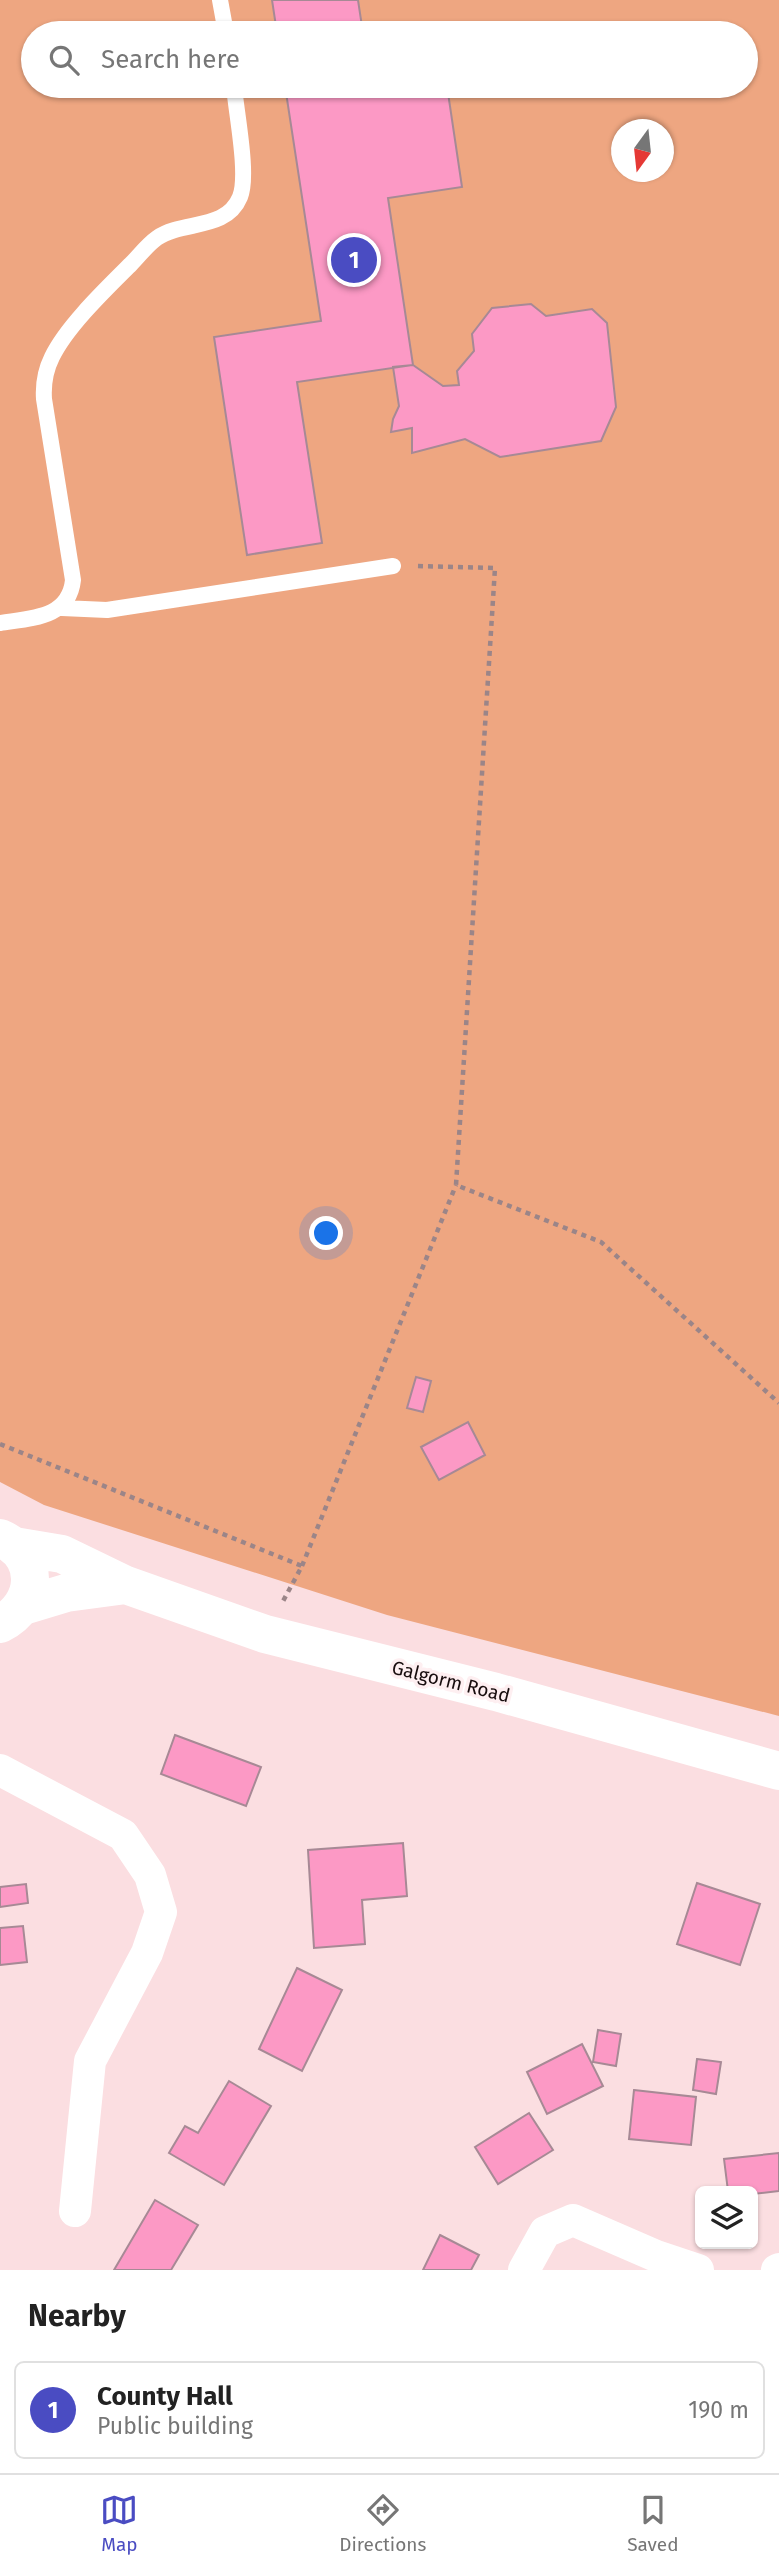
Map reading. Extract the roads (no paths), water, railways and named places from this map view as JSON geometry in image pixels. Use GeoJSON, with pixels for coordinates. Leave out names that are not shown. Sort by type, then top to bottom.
{"type":"FeatureCollection","features":[{"type":"Feature","properties":{"kind":"main road","name":"Galgorm Road"},"geometry":{"type":"LineString","coordinates":[[7,1542],[62,1554],[126,1585],[265,1634],[496,1692],[779,1771]]}},
{"type":"Feature","properties":{"kind":"main road"},"geometry":{"type":"LineString","coordinates":[[7,1542],[23,1556],[28,1568],[29,1594],[12,1615]]}},
{"type":"Feature","properties":{"kind":"main road","name":"Galgorm Road"},"geometry":{"type":"LineString","coordinates":[[12,1615],[66,1593],[126,1585]]}},
{"type":"Feature","properties":{"kind":"street"},"geometry":{"type":"LineString","coordinates":[[0,1770],[123,1835],[150,1875],[161,1912],[147,1953],[90,2061],[75,2211]]}},
{"type":"Feature","properties":{"kind":"street"},"geometry":{"type":"LineString","coordinates":[[524,2270],[545,2232],[573,2220],[656,2256],[698,2270]]}},
{"type":"Feature","properties":{"kind":"lane"},"geometry":{"type":"LineString","coordinates":[[220,0],[224,21]]}},
{"type":"Feature","properties":{"kind":"lane"},"geometry":{"type":"LineString","coordinates":[[62,608],[72,591],[73,580],[44,399],[46,370],[58,345],[101,294],[156,238],[225,216],[239,199],[243,188],[235,98]]}},
{"type":"Feature","properties":{"kind":"lane"},"geometry":{"type":"LineString","coordinates":[[0,623],[62,608],[107,610],[393,566]]}},
{"type":"Feature","properties":{"kind":"place","name":"County Hall"},"geometry":{"type":"Point","coordinates":[354,260]}}]}
